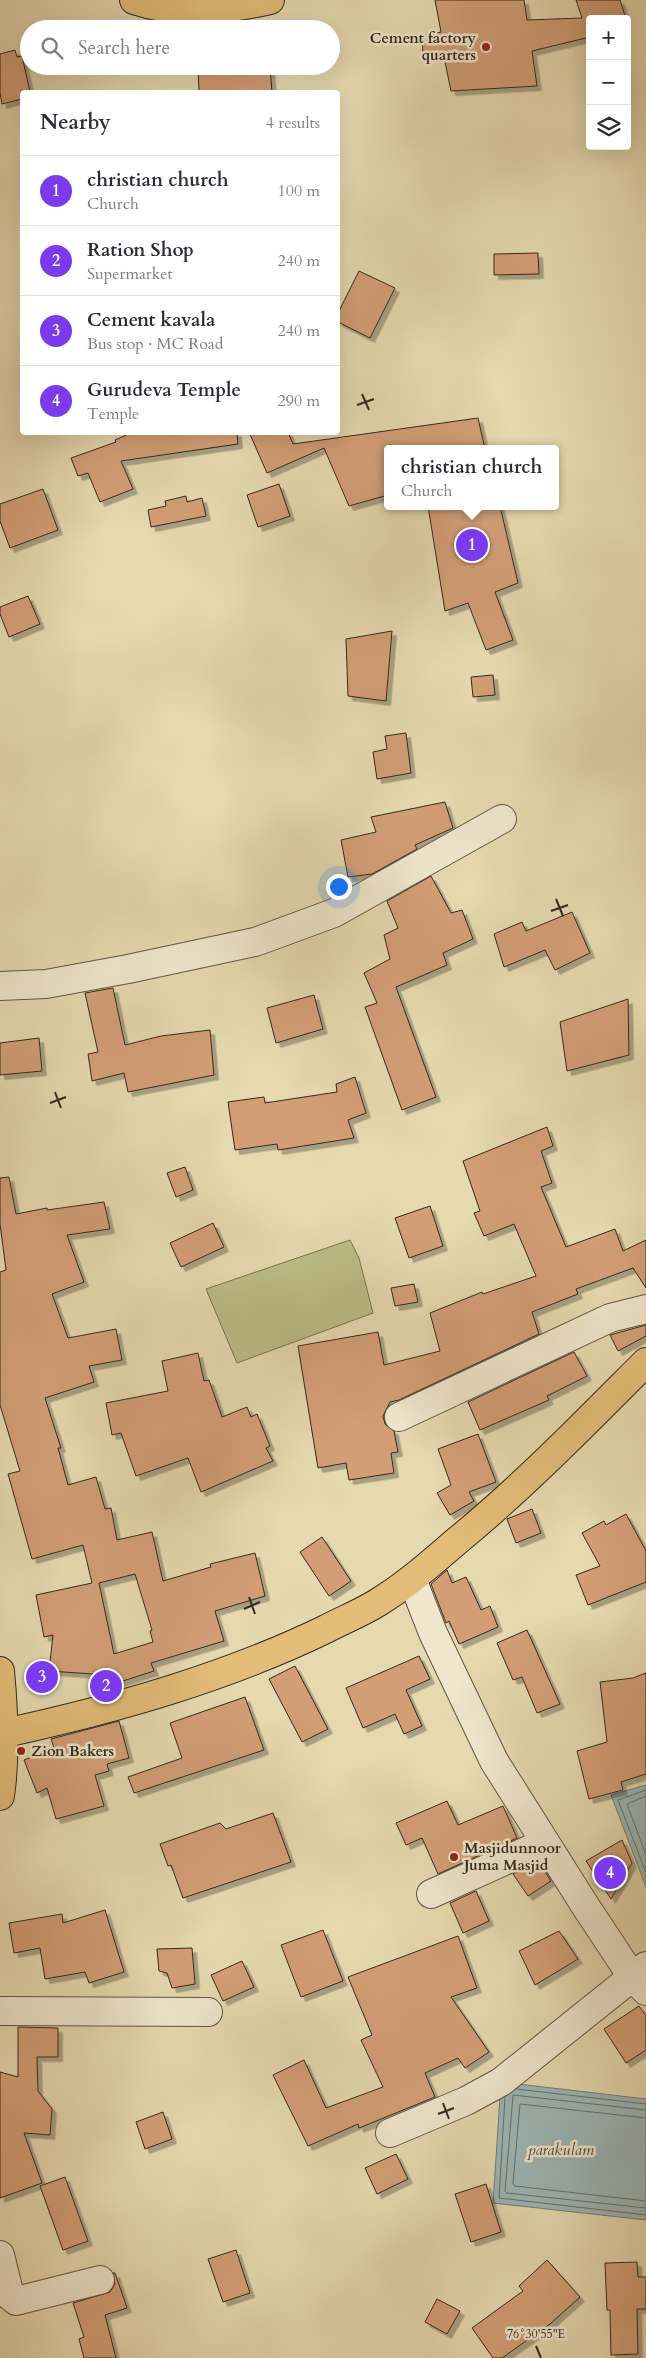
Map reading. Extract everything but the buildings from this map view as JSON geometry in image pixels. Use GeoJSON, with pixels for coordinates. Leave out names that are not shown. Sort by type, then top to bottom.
{"type":"FeatureCollection","features":[{"type":"Feature","properties":{"kind":"main road"},"geometry":{"type":"LineString","coordinates":[[134,0],[156,8],[196,9],[242,7],[270,0]]}},
{"type":"Feature","properties":{"kind":"main road"},"geometry":{"type":"LineString","coordinates":[[5,1733],[78,1717],[219,1674],[294,1644],[376,1604],[412,1579],[508,1497],[568,1441],[646,1362]]}},
{"type":"Feature","properties":{"kind":"main road"},"geometry":{"type":"LineString","coordinates":[[0,1671],[5,1733],[4,1770],[0,1796]]}},
{"type":"Feature","properties":{"kind":"street"},"geometry":{"type":"LineString","coordinates":[[0,986],[46,984],[128,970],[255,942],[334,913],[502,819]]}},
{"type":"Feature","properties":{"kind":"street"},"geometry":{"type":"LineString","coordinates":[[399,1417],[610,1318],[646,1309]]}},
{"type":"Feature","properties":{"kind":"street"},"geometry":{"type":"LineString","coordinates":[[390,2133],[466,2101],[501,2082],[642,1978],[544,1843],[494,1761],[432,1633],[412,1579]]}},
{"type":"Feature","properties":{"kind":"street"},"geometry":{"type":"LineString","coordinates":[[431,1894],[544,1843]]}},
{"type":"Feature","properties":{"kind":"street"},"geometry":{"type":"LineString","coordinates":[[0,2011],[208,2012]]}},
{"type":"Feature","properties":{"kind":"street"},"geometry":{"type":"LineString","coordinates":[[0,2255],[10,2296],[16,2302],[100,2280]]}},
{"type":"Feature","properties":{"kind":"green space"},"geometry":{"type":"Polygon","coordinates":[[[350,1240],[359,1258],[373,1313],[237,1363],[206,1289],[350,1240]]]}},
{"type":"Feature","properties":{"kind":"water"},"geometry":{"type":"Polygon","coordinates":[[[646,1785],[646,1887],[611,1795],[646,1785]]]}},
{"type":"Feature","properties":{"kind":"water","name":"parakulam"},"geometry":{"type":"Polygon","coordinates":[[[501,2082],[646,2099],[646,2220],[493,2203],[501,2082]]]}},
{"type":"Feature","properties":{"kind":"place","name":"Cement factory quarters"},"geometry":{"type":"Point","coordinates":[486,47]}},
{"type":"Feature","properties":{"kind":"place","name":"christian church"},"geometry":{"type":"Point","coordinates":[472,545]}},
{"type":"Feature","properties":{"kind":"place","name":"Cement kavala"},"geometry":{"type":"Point","coordinates":[42,1677]}},
{"type":"Feature","properties":{"kind":"place","name":"Ration Shop"},"geometry":{"type":"Point","coordinates":[106,1686]}},
{"type":"Feature","properties":{"kind":"place","name":"Zion Bakers"},"geometry":{"type":"Point","coordinates":[21,1751]}},
{"type":"Feature","properties":{"kind":"place","name":"Masjidunnoor Juma Masjid"},"geometry":{"type":"Point","coordinates":[454,1857]}},
{"type":"Feature","properties":{"kind":"place","name":"Gurudeva Temple"},"geometry":{"type":"Point","coordinates":[610,1873]}}]}
